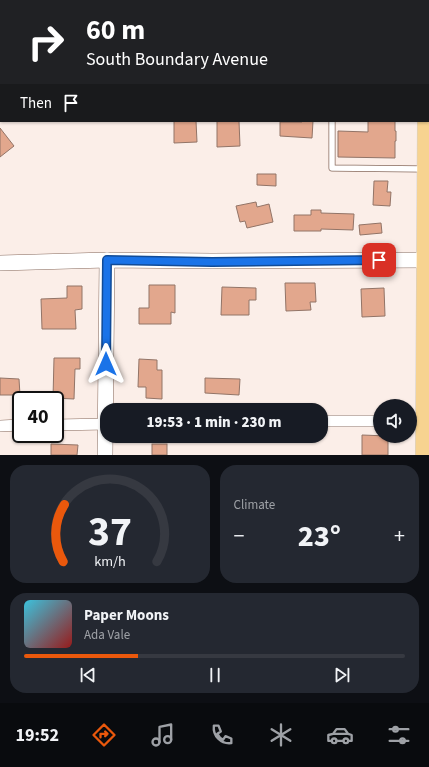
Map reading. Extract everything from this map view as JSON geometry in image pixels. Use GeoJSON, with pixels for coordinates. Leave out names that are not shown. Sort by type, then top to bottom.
{"type":"FeatureCollection","features":[{"type":"Feature","properties":{"kind":"main road"},"geometry":{"type":"LineString","coordinates":[[424,455],[422,421],[427,312],[426,122]]}},
{"type":"Feature","properties":{"kind":"street"},"geometry":{"type":"LineString","coordinates":[[106,403],[107,260]]}},
{"type":"Feature","properties":{"kind":"street"},"geometry":{"type":"LineString","coordinates":[[0,263],[107,260],[212,262],[427,260]]}},
{"type":"Feature","properties":{"kind":"street"},"geometry":{"type":"LineString","coordinates":[[328,421],[373,421]]}},
{"type":"Feature","properties":{"kind":"street"},"geometry":{"type":"LineString","coordinates":[[64,425],[100,424]]}},
{"type":"Feature","properties":{"kind":"street"},"geometry":{"type":"LineString","coordinates":[[0,426],[12,425]]}},
{"type":"Feature","properties":{"kind":"street"},"geometry":{"type":"LineString","coordinates":[[105,443],[105,455]]}},
{"type":"Feature","properties":{"kind":"lane"},"geometry":{"type":"LineString","coordinates":[[332,122],[332,168],[426,169]]}},
{"type":"Feature","properties":{"kind":"building"},"geometry":{"type":"Polygon","coordinates":[[[174,122],[196,122],[197,142],[174,143],[174,122]]]}},
{"type":"Feature","properties":{"kind":"building"},"geometry":{"type":"Polygon","coordinates":[[[217,122],[239,122],[240,146],[217,147],[217,122]]]}},
{"type":"Feature","properties":{"kind":"building"},"geometry":{"type":"Polygon","coordinates":[[[280,122],[313,122],[312,138],[280,136],[280,122]]]}},
{"type":"Feature","properties":{"kind":"building"},"geometry":{"type":"Polygon","coordinates":[[[368,122],[395,122],[395,158],[338,157],[338,131],[368,132],[368,122]]]}},
{"type":"Feature","properties":{"kind":"building"},"geometry":{"type":"Polygon","coordinates":[[[0,128],[14,146],[0,157],[0,128]]]}},
{"type":"Feature","properties":{"kind":"building"},"geometry":{"type":"Polygon","coordinates":[[[257,174],[276,174],[276,186],[257,185],[257,174]]]}},
{"type":"Feature","properties":{"kind":"building"},"geometry":{"type":"Polygon","coordinates":[[[374,181],[388,181],[387,192],[391,192],[390,206],[373,205],[374,181]]]}},
{"type":"Feature","properties":{"kind":"building"},"geometry":{"type":"Polygon","coordinates":[[[256,202],[257,207],[269,204],[273,222],[247,228],[245,221],[240,222],[236,206],[256,202]]]}},
{"type":"Feature","properties":{"kind":"building"},"geometry":{"type":"Polygon","coordinates":[[[311,210],[321,210],[321,213],[354,214],[353,230],[321,229],[321,231],[294,231],[294,215],[311,215],[311,210]]]}},
{"type":"Feature","properties":{"kind":"building"},"geometry":{"type":"Polygon","coordinates":[[[381,223],[382,233],[360,235],[359,225],[381,223]]]}},
{"type":"Feature","properties":{"kind":"building"},"geometry":{"type":"Polygon","coordinates":[[[285,283],[315,283],[316,302],[310,302],[311,310],[286,311],[285,283]]]}},
{"type":"Feature","properties":{"kind":"building"},"geometry":{"type":"Polygon","coordinates":[[[149,285],[175,285],[175,313],[171,312],[171,324],[139,324],[139,308],[149,308],[149,285]]]}},
{"type":"Feature","properties":{"kind":"building"},"geometry":{"type":"Polygon","coordinates":[[[67,286],[82,286],[82,309],[75,310],[76,329],[42,329],[41,299],[67,298],[67,286]]]}},
{"type":"Feature","properties":{"kind":"building"},"geometry":{"type":"Polygon","coordinates":[[[222,287],[256,288],[256,300],[249,300],[249,315],[221,315],[222,287]]]}},
{"type":"Feature","properties":{"kind":"building"},"geometry":{"type":"Polygon","coordinates":[[[384,288],[385,316],[362,317],[361,289],[384,288]]]}},
{"type":"Feature","properties":{"kind":"building"},"geometry":{"type":"Polygon","coordinates":[[[54,358],[80,358],[80,369],[75,369],[74,399],[64,399],[64,391],[53,391],[54,358]]]}},
{"type":"Feature","properties":{"kind":"building"},"geometry":{"type":"Polygon","coordinates":[[[139,359],[157,360],[157,370],[162,370],[162,399],[146,398],[146,387],[138,387],[139,359]]]}},
{"type":"Feature","properties":{"kind":"building"},"geometry":{"type":"Polygon","coordinates":[[[0,378],[19,379],[20,391],[12,391],[12,395],[0,395],[0,378]]]}},
{"type":"Feature","properties":{"kind":"building"},"geometry":{"type":"Polygon","coordinates":[[[205,378],[240,379],[239,395],[205,393],[205,378]]]}},
{"type":"Feature","properties":{"kind":"building"},"geometry":{"type":"Polygon","coordinates":[[[362,435],[373,435],[373,443],[388,443],[388,455],[362,455],[362,435]]]}},
{"type":"Feature","properties":{"kind":"building"},"geometry":{"type":"Polygon","coordinates":[[[51,444],[78,445],[77,455],[51,455],[51,444]]]}},
{"type":"Feature","properties":{"kind":"building"},"geometry":{"type":"Polygon","coordinates":[[[152,444],[167,444],[167,455],[152,455],[152,444]]]}},
{"type":"Feature","properties":{"kind":"route"},"geometry":{"type":"LineString","coordinates":[[106,364],[107,260],[212,262],[379,260]]}}]}
